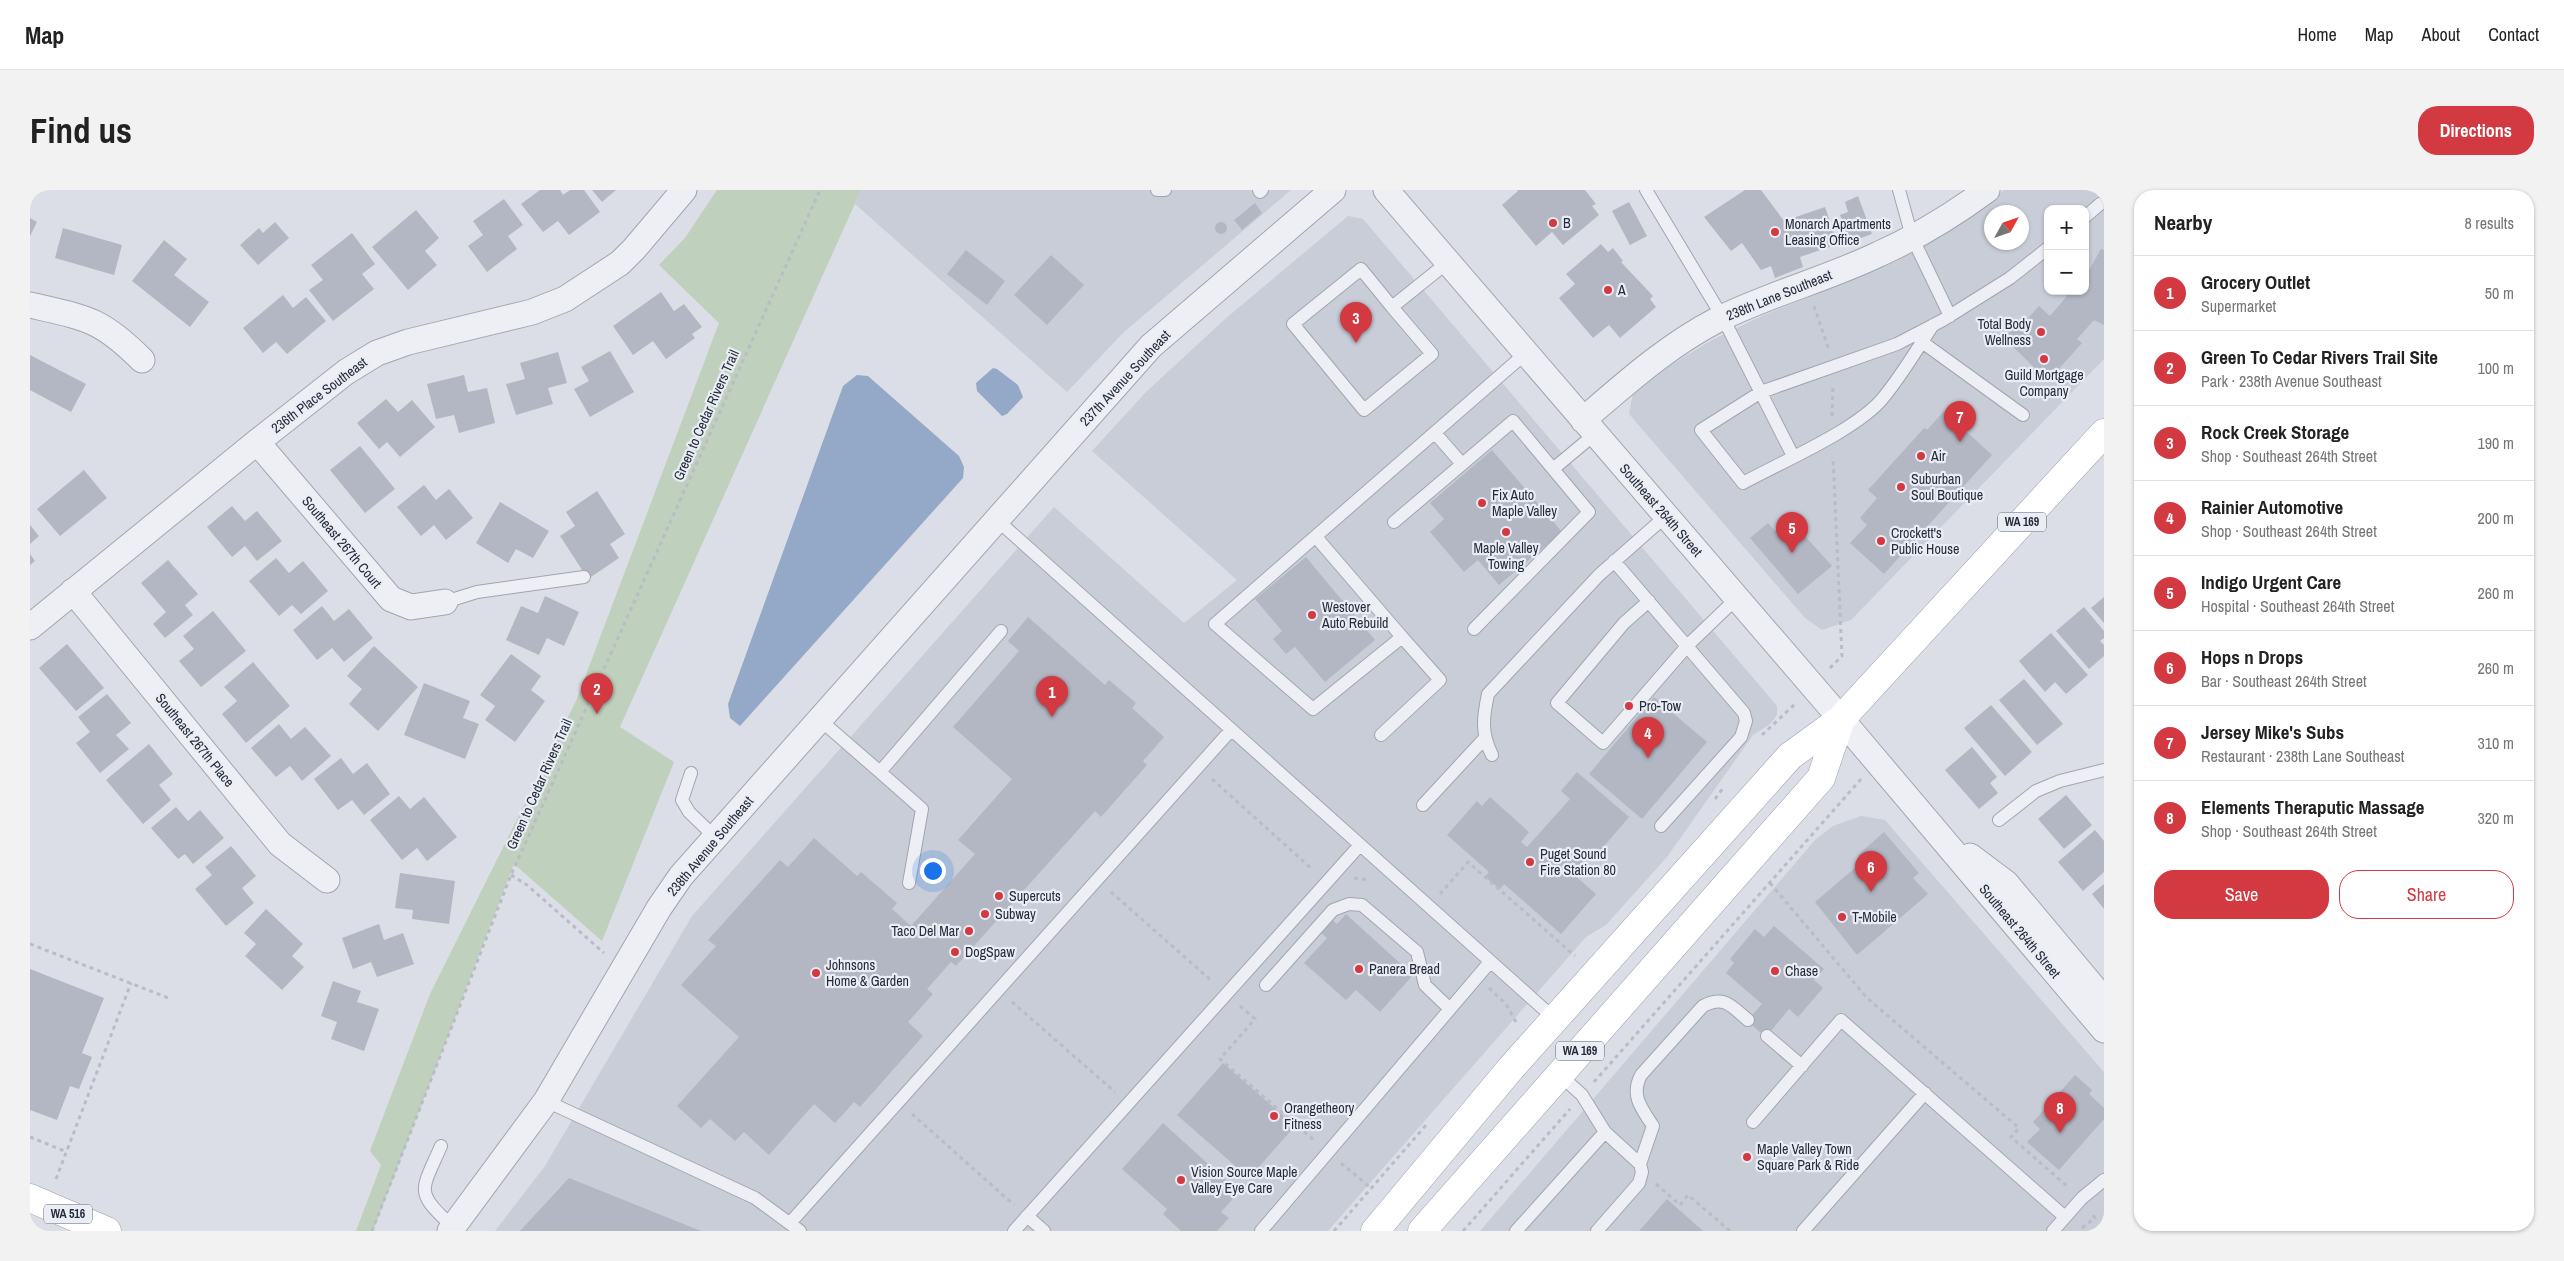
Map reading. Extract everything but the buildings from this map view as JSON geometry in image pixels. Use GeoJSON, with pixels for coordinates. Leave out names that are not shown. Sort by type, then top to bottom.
{"type":"FeatureCollection","features":[{"type":"Feature","properties":{"kind":"main road","name":"WA 169"},"geometry":{"type":"LineString","coordinates":[[1375,1231],[1511,1068],[1556,1020],[1790,756],[1841,719],[2104,433]]}},
{"type":"Feature","properties":{"kind":"main road","name":"WA 169"},"geometry":{"type":"LineString","coordinates":[[1422,1231],[1821,778],[1841,719]]}},
{"type":"Feature","properties":{"kind":"main road"},"geometry":{"type":"LineString","coordinates":[[1399,1231],[1463,1155],[1461,1130]]}},
{"type":"Feature","properties":{"kind":"main road","name":"WA 516"},"geometry":{"type":"LineString","coordinates":[[30,1198],[107,1231]]}},
{"type":"Feature","properties":{"kind":"street","name":"236th Place Southeast"},"geometry":{"type":"LineString","coordinates":[[30,627],[346,372],[378,353],[408,342],[532,312],[565,299],[620,263],[684,190]]}},
{"type":"Feature","properties":{"kind":"street","name":"237th Avenue Southeast"},"geometry":{"type":"LineString","coordinates":[[996,519],[1151,346],[1333,190]]}},
{"type":"Feature","properties":{"kind":"street","name":"Southeast 264th Street"},"geometry":{"type":"LineString","coordinates":[[1386,190],[1813,686],[2104,1030]]}},
{"type":"Feature","properties":{"kind":"street","name":"238th Lane Southeast"},"geometry":{"type":"LineString","coordinates":[[1589,427],[1647,365],[1677,344],[1723,318],[1878,255],[1964,207],[1987,190]]}},
{"type":"Feature","properties":{"kind":"street"},"geometry":{"type":"LineString","coordinates":[[30,305],[87,318],[119,337],[142,360]]}},
{"type":"Feature","properties":{"kind":"street","name":"Southeast 267th Court"},"geometry":{"type":"LineString","coordinates":[[257,442],[391,599],[411,607],[445,602]]}},
{"type":"Feature","properties":{"kind":"street","name":"238th Avenue Southeast"},"geometry":{"type":"LineString","coordinates":[[451,1229],[546,1101],[681,876],[996,519]]}},
{"type":"Feature","properties":{"kind":"street","name":"Southeast 267th Place"},"geometry":{"type":"LineString","coordinates":[[73,591],[280,844],[327,880]]}},
{"type":"Feature","properties":{"kind":"street","name":"Southeast 264th Street"},"geometry":{"type":"LineString","coordinates":[[1936,831],[2006,883],[2104,1000]]}},
{"type":"Feature","properties":{"kind":"lane"},"geometry":{"type":"LineString","coordinates":[[1157,190],[1165,190]]}},
{"type":"Feature","properties":{"kind":"lane"},"geometry":{"type":"LineString","coordinates":[[1646,190],[1723,318],[1794,456]]}},
{"type":"Feature","properties":{"kind":"lane"},"geometry":{"type":"LineString","coordinates":[[1899,190],[1912,237],[1950,316]]}},
{"type":"Feature","properties":{"kind":"lane"},"geometry":{"type":"LineString","coordinates":[[2089,214],[2100,204]]}},
{"type":"Feature","properties":{"kind":"lane"},"geometry":{"type":"LineString","coordinates":[[1933,325],[1883,398],[1861,417],[1832,435],[1743,483],[1701,430],[1761,392],[1896,344],[1933,325],[2010,278],[2045,250]]}},
{"type":"Feature","properties":{"kind":"lane"},"geometry":{"type":"LineString","coordinates":[[1392,307],[1448,262]]}},
{"type":"Feature","properties":{"kind":"lane"},"geometry":{"type":"LineString","coordinates":[[1361,269],[1392,307],[1432,354],[1364,410],[1293,324],[1361,269]]}},
{"type":"Feature","properties":{"kind":"lane"},"geometry":{"type":"LineString","coordinates":[[1922,342],[2023,415]]}},
{"type":"Feature","properties":{"kind":"lane"},"geometry":{"type":"LineString","coordinates":[[1402,637],[1313,709],[1215,624],[1526,353]]}},
{"type":"Feature","properties":{"kind":"lane"},"geometry":{"type":"LineString","coordinates":[[1394,522],[1513,421],[1589,512],[1474,629]]}},
{"type":"Feature","properties":{"kind":"lane"},"geometry":{"type":"LineString","coordinates":[[1553,469],[1589,427]]}},
{"type":"Feature","properties":{"kind":"lane"},"geometry":{"type":"LineString","coordinates":[[1434,433],[1462,464]]}},
{"type":"Feature","properties":{"kind":"lane"},"geometry":{"type":"LineString","coordinates":[[1492,755],[1484,739],[1484,713],[1488,694],[1614,561],[1666,516]]}},
{"type":"Feature","properties":{"kind":"lane"},"geometry":{"type":"LineString","coordinates":[[996,519],[1556,1020]]}},
{"type":"Feature","properties":{"kind":"lane"},"geometry":{"type":"LineString","coordinates":[[1316,537],[1440,680],[1381,735]]}},
{"type":"Feature","properties":{"kind":"lane"},"geometry":{"type":"LineString","coordinates":[[1614,561],[1744,713],[1746,721],[1740,737],[1661,826]]}},
{"type":"Feature","properties":{"kind":"lane"},"geometry":{"type":"LineString","coordinates":[[445,602],[476,592],[584,577]]}},
{"type":"Feature","properties":{"kind":"lane"},"geometry":{"type":"LineString","coordinates":[[1649,601],[1624,623],[1558,703],[1603,743],[1688,646],[1737,598]]}},
{"type":"Feature","properties":{"kind":"lane"},"geometry":{"type":"LineString","coordinates":[[880,772],[1001,631]]}},
{"type":"Feature","properties":{"kind":"lane"},"geometry":{"type":"LineString","coordinates":[[819,719],[922,809],[909,883]]}},
{"type":"Feature","properties":{"kind":"lane"},"geometry":{"type":"LineString","coordinates":[[546,1101],[755,1198],[795,1227],[899,1102],[1231,730]]}},
{"type":"Feature","properties":{"kind":"lane"},"geometry":{"type":"LineString","coordinates":[[1423,805],[1484,739]]}},
{"type":"Feature","properties":{"kind":"lane"},"geometry":{"type":"LineString","coordinates":[[1999,820],[2036,791],[2060,781],[2104,770]]}},
{"type":"Feature","properties":{"kind":"lane"},"geometry":{"type":"LineString","coordinates":[[691,773],[682,800],[689,812],[716,837]]}},
{"type":"Feature","properties":{"kind":"lane"},"geometry":{"type":"LineString","coordinates":[[1014,1231],[1360,844]]}},
{"type":"Feature","properties":{"kind":"lane"},"geometry":{"type":"LineString","coordinates":[[1266,985],[1333,910],[1349,904],[1362,905],[1417,952],[1425,985],[1450,1009]]}},
{"type":"Feature","properties":{"kind":"lane"},"geometry":{"type":"LineString","coordinates":[[1262,1231],[1490,962]]}},
{"type":"Feature","properties":{"kind":"lane"},"geometry":{"type":"LineString","coordinates":[[1597,1231],[1639,1183],[1641,1168],[1653,1126],[1636,1100],[1636,1084],[1641,1075],[1703,1006],[1714,1000],[1727,1002],[1748,1020]]}},
{"type":"Feature","properties":{"kind":"lane"},"geometry":{"type":"LineString","coordinates":[[1753,1122],[1842,1020],[2065,1217]]}},
{"type":"Feature","properties":{"kind":"lane"},"geometry":{"type":"LineString","coordinates":[[1766,1036],[1802,1066]]}},
{"type":"Feature","properties":{"kind":"lane"},"geometry":{"type":"LineString","coordinates":[[1560,1074],[1582,1095],[1605,1132],[1641,1168]]}},
{"type":"Feature","properties":{"kind":"lane"},"geometry":{"type":"LineString","coordinates":[[1803,1231],[1924,1093]]}},
{"type":"Feature","properties":{"kind":"lane"},"geometry":{"type":"LineString","coordinates":[[1516,1231],[1605,1132]]}},
{"type":"Feature","properties":{"kind":"lane"},"geometry":{"type":"LineString","coordinates":[[441,1146],[425,1183],[426,1198],[430,1206],[451,1229]]}},
{"type":"Feature","properties":{"kind":"lane"},"geometry":{"type":"LineString","coordinates":[[2053,1231],[2082,1198],[2104,1180]]}},
{"type":"Feature","properties":{"kind":"lane"},"geometry":{"type":"LineString","coordinates":[[1027,1216],[1044,1231]]}},
{"type":"Feature","properties":{"kind":"path","name":"Green to Cedar Rivers Trail"},"geometry":{"type":"LineString","coordinates":[[372,1231],[511,875],[820,190]]}},
{"type":"Feature","properties":{"kind":"path"},"geometry":{"type":"LineString","coordinates":[[1807,283],[1834,366],[1832,435],[1842,656],[1813,686]]}},
{"type":"Feature","properties":{"kind":"path"},"geometry":{"type":"LineString","coordinates":[[1464,1231],[1877,762]]}},
{"type":"Feature","properties":{"kind":"path"},"geometry":{"type":"LineString","coordinates":[[1429,907],[1468,862],[1575,956]]}},
{"type":"Feature","properties":{"kind":"path"},"geometry":{"type":"LineString","coordinates":[[511,875],[527,885],[623,970]]}},
{"type":"Feature","properties":{"kind":"path"},"geometry":{"type":"LineString","coordinates":[[1097,880],[1255,1019],[1220,1059],[1371,1188]]}},
{"type":"Feature","properties":{"kind":"path"},"geometry":{"type":"LineString","coordinates":[[1770,883],[1867,998],[2019,1128],[2011,1137],[2082,1198],[2095,1218],[2078,1231]]}},
{"type":"Feature","properties":{"kind":"path"},"geometry":{"type":"LineString","coordinates":[[30,944],[171,999]]}},
{"type":"Feature","properties":{"kind":"path"},"geometry":{"type":"LineString","coordinates":[[56,1179],[131,983]]}},
{"type":"Feature","properties":{"kind":"path"},"geometry":{"type":"LineString","coordinates":[[998,990],[1128,1104]]}},
{"type":"Feature","properties":{"kind":"path"},"geometry":{"type":"LineString","coordinates":[[899,1102],[1027,1216]]}},
{"type":"Feature","properties":{"kind":"path"},"geometry":{"type":"LineString","coordinates":[[30,1137],[67,1152]]}},
{"type":"Feature","properties":{"kind":"path"},"geometry":{"type":"LineString","coordinates":[[1641,1168],[1680,1205],[1688,1195],[1730,1231]]}},
{"type":"Feature","properties":{"kind":"shaded area"},"geometry":{"type":"Polygon","coordinates":[[[861,190],[1291,190],[1124,332],[1067,392],[855,204],[861,190]]]}},
{"type":"Feature","properties":{"kind":"shaded area"},"geometry":{"type":"Polygon","coordinates":[[[2004,190],[2104,190],[2104,359],[1851,620],[1822,630],[1805,618],[1629,414],[1633,393],[1646,380],[1712,340],[1764,315],[1899,260],[1984,206],[1984,250],[2029,250],[2029,205],[1985,205],[2004,190]]]}},
{"type":"Feature","properties":{"kind":"shaded area"},"geometry":{"type":"Polygon","coordinates":[[[1348,216],[1363,219],[1777,706],[1777,715],[1770,724],[1753,735],[1667,857],[1606,925],[1586,937],[1328,1231],[495,1231],[545,1166],[692,916],[1054,507],[1184,623],[1237,580],[1092,451],[1145,393],[1225,319],[1348,216]]]}},
{"type":"Feature","properties":{"kind":"shaded area"},"geometry":{"type":"Polygon","coordinates":[[[1861,816],[1885,820],[2104,1072],[2104,1231],[1480,1231],[1815,840],[1833,826],[1861,816]]]}},
{"type":"Feature","properties":{"kind":"green space"},"geometry":{"type":"Polygon","coordinates":[[[717,190],[861,190],[620,727],[674,762],[602,941],[514,864],[373,1231],[356,1231],[381,1165],[370,1151],[430,994],[576,701],[719,323],[659,265],[685,238],[717,190]]]}},
{"type":"Feature","properties":{"kind":"water"},"geometry":{"type":"Polygon","coordinates":[[[993,368],[1018,385],[1023,397],[1007,414],[1002,416],[977,391],[976,383],[993,368]]]}},
{"type":"Feature","properties":{"kind":"water"},"geometry":{"type":"Polygon","coordinates":[[[857,375],[868,376],[959,456],[964,467],[963,478],[740,726],[730,718],[728,704],[843,386],[857,375]]]}},
{"type":"Feature","properties":{"kind":"place","name":"B"},"geometry":{"type":"Point","coordinates":[1553,223]}},
{"type":"Feature","properties":{"kind":"place","name":"Monarch Apartments Leasing Office"},"geometry":{"type":"Point","coordinates":[1775,232]}},
{"type":"Feature","properties":{"kind":"place","name":"A"},"geometry":{"type":"Point","coordinates":[1608,290]}},
{"type":"Feature","properties":{"kind":"place","name":"Total Body Wellness"},"geometry":{"type":"Point","coordinates":[2041,332]}},
{"type":"Feature","properties":{"kind":"place","name":"Rock Creek Storage"},"geometry":{"type":"Point","coordinates":[1356,343]}},
{"type":"Feature","properties":{"kind":"place","name":"Guild Mortgage Company"},"geometry":{"type":"Point","coordinates":[2044,359]}},
{"type":"Feature","properties":{"kind":"place","name":"Jersey Mike's Subs"},"geometry":{"type":"Point","coordinates":[1960,442]}},
{"type":"Feature","properties":{"kind":"place","name":"Air"},"geometry":{"type":"Point","coordinates":[1921,456]}},
{"type":"Feature","properties":{"kind":"place","name":"Suburban Soul Boutique"},"geometry":{"type":"Point","coordinates":[1901,487]}},
{"type":"Feature","properties":{"kind":"place","name":"Fix Auto Maple Valley"},"geometry":{"type":"Point","coordinates":[1482,503]}},
{"type":"Feature","properties":{"kind":"place","name":"Maple Valley Towing"},"geometry":{"type":"Point","coordinates":[1506,532]}},
{"type":"Feature","properties":{"kind":"place","name":"Crockett's Public House"},"geometry":{"type":"Point","coordinates":[1881,541]}},
{"type":"Feature","properties":{"kind":"place","name":"Indigo Urgent Care"},"geometry":{"type":"Point","coordinates":[1792,553]}},
{"type":"Feature","properties":{"kind":"place","name":"Westover Auto Rebuild"},"geometry":{"type":"Point","coordinates":[1312,615]}},
{"type":"Feature","properties":{"kind":"place","name":"Pro-Tow"},"geometry":{"type":"Point","coordinates":[1629,706]}},
{"type":"Feature","properties":{"kind":"place","name":"Green To Cedar Rivers Trail Site"},"geometry":{"type":"Point","coordinates":[597,714]}},
{"type":"Feature","properties":{"kind":"place","name":"Grocery Outlet"},"geometry":{"type":"Point","coordinates":[1052,717]}},
{"type":"Feature","properties":{"kind":"place","name":"Rainier Automotive"},"geometry":{"type":"Point","coordinates":[1648,758]}},
{"type":"Feature","properties":{"kind":"place","name":"Puget Sound Fire Station 80"},"geometry":{"type":"Point","coordinates":[1530,862]}},
{"type":"Feature","properties":{"kind":"place","name":"Hops n Drops"},"geometry":{"type":"Point","coordinates":[1871,892]}},
{"type":"Feature","properties":{"kind":"place","name":"Supercuts"},"geometry":{"type":"Point","coordinates":[999,896]}},
{"type":"Feature","properties":{"kind":"place","name":"Subway"},"geometry":{"type":"Point","coordinates":[985,914]}},
{"type":"Feature","properties":{"kind":"place","name":"T-Mobile"},"geometry":{"type":"Point","coordinates":[1842,917]}},
{"type":"Feature","properties":{"kind":"place","name":"Taco Del Mar"},"geometry":{"type":"Point","coordinates":[969,931]}},
{"type":"Feature","properties":{"kind":"place","name":"DogSpaw"},"geometry":{"type":"Point","coordinates":[955,952]}},
{"type":"Feature","properties":{"kind":"place","name":"Panera Bread"},"geometry":{"type":"Point","coordinates":[1359,969]}},
{"type":"Feature","properties":{"kind":"place","name":"Chase"},"geometry":{"type":"Point","coordinates":[1775,971]}},
{"type":"Feature","properties":{"kind":"place","name":"Johnsons Home & Garden"},"geometry":{"type":"Point","coordinates":[816,973]}},
{"type":"Feature","properties":{"kind":"place","name":"Orangetheory Fitness"},"geometry":{"type":"Point","coordinates":[1274,1116]}},
{"type":"Feature","properties":{"kind":"place","name":"Elements Theraputic Massage"},"geometry":{"type":"Point","coordinates":[2060,1133]}},
{"type":"Feature","properties":{"kind":"place","name":"Maple Valley Town Square Park & Ride"},"geometry":{"type":"Point","coordinates":[1747,1157]}},
{"type":"Feature","properties":{"kind":"place","name":"Vision Source Maple Valley Eye Care"},"geometry":{"type":"Point","coordinates":[1181,1180]}}]}
